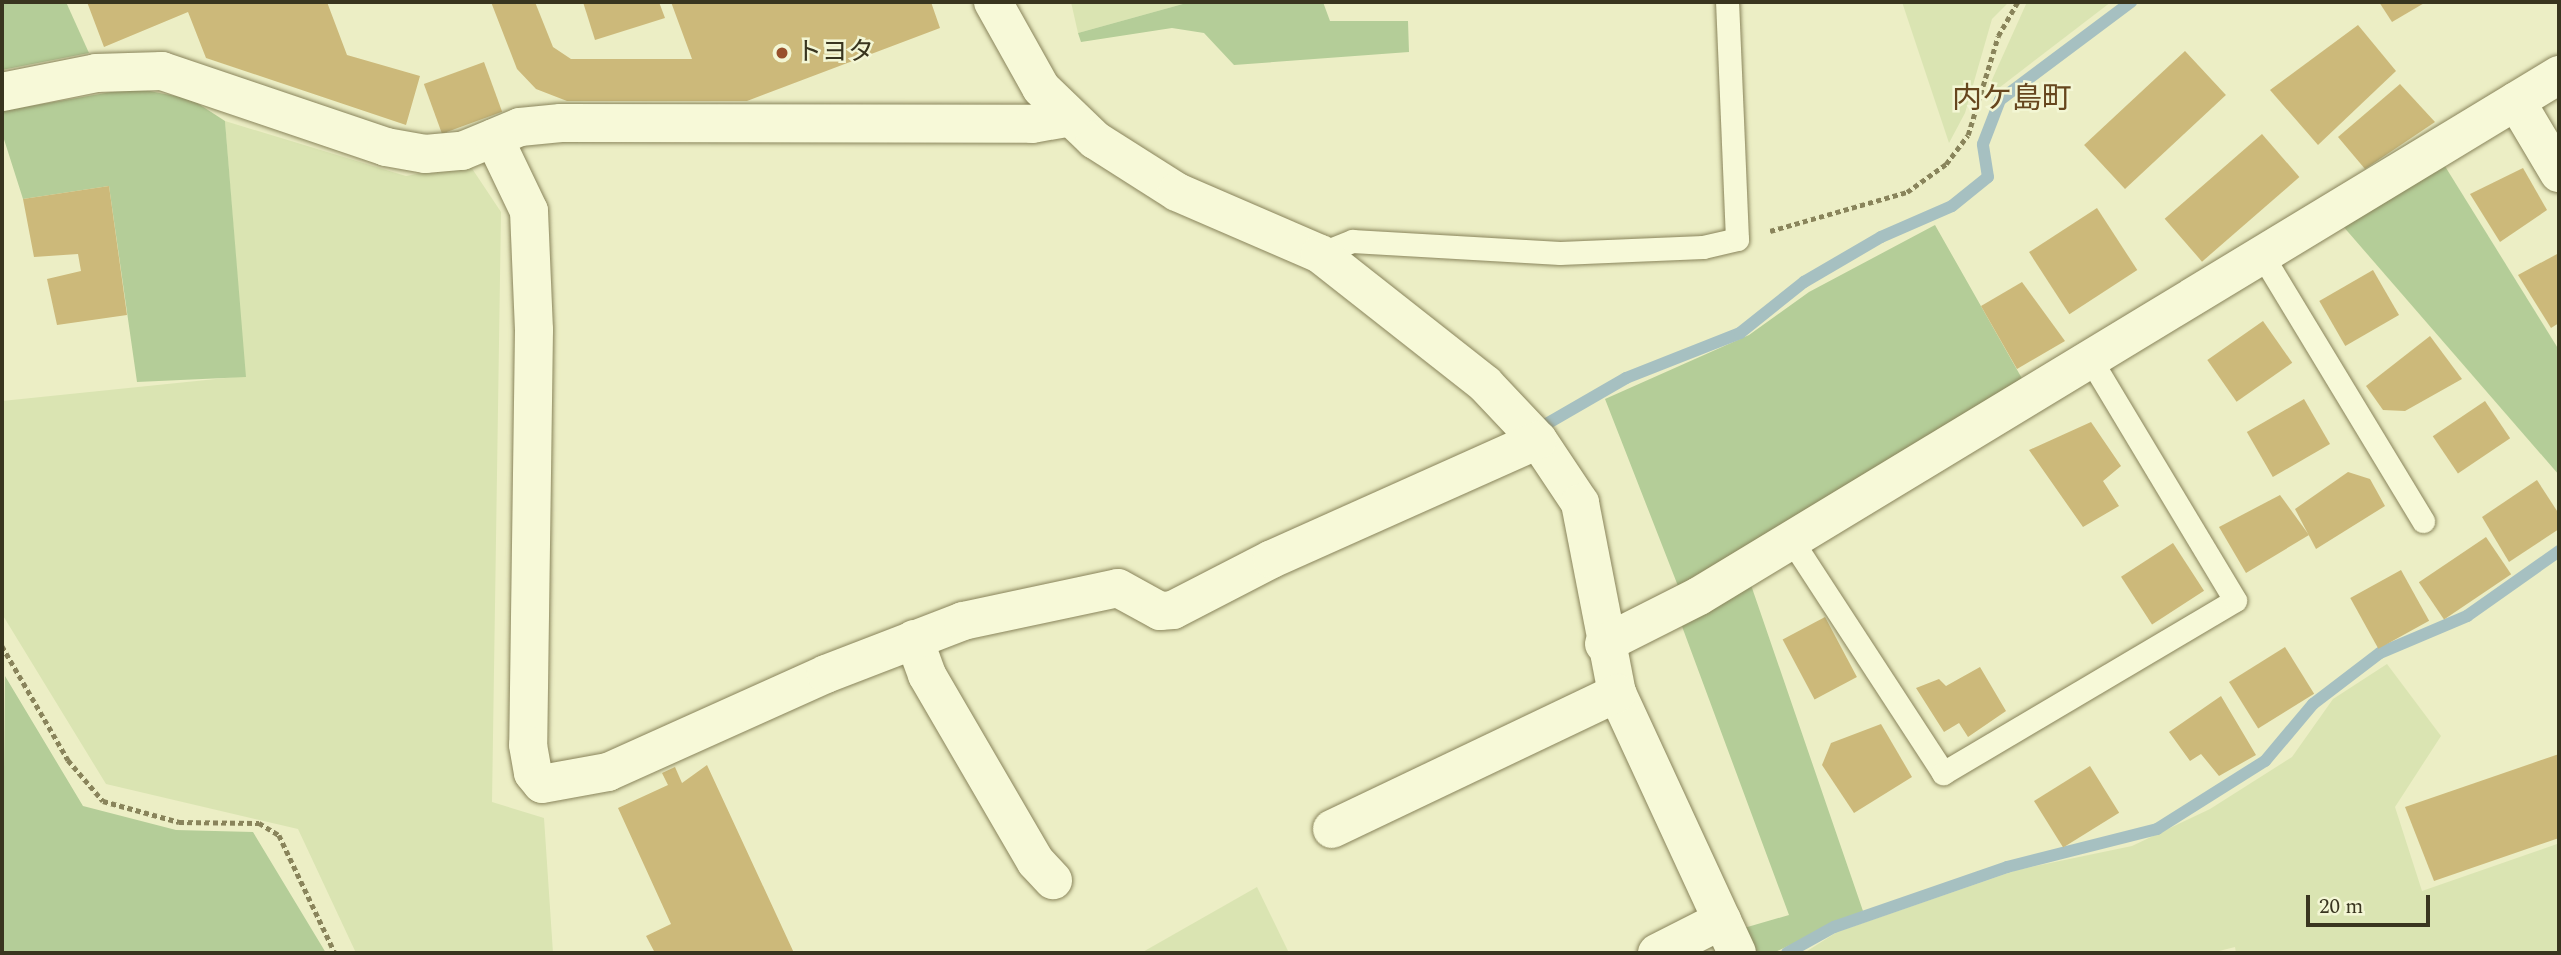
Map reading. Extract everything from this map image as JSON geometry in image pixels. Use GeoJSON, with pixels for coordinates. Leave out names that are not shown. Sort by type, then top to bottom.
{"type":"FeatureCollection","features":[{"type":"Feature","properties":{"kind":"street"},"geometry":{"type":"LineString","coordinates":[[993,2],[1034,78],[1070,117],[1141,172],[1320,254],[1485,384],[1538,440],[1580,503],[1604,644],[1617,694],[1730,936],[1657,953]]}},
{"type":"Feature","properties":{"kind":"street"},"geometry":{"type":"LineString","coordinates":[[2,92],[118,70],[162,71],[386,148],[425,154],[462,151],[494,138],[561,123],[1032,124],[1070,117]]}},
{"type":"Feature","properties":{"kind":"street"},"geometry":{"type":"LineString","coordinates":[[1604,644],[1792,541],[2559,75]]}},
{"type":"Feature","properties":{"kind":"street"},"geometry":{"type":"LineString","coordinates":[[2516,102],[2559,173]]}},
{"type":"Feature","properties":{"kind":"street"},"geometry":{"type":"LineString","coordinates":[[494,138],[529,211],[533,773],[542,784],[566,785],[608,772],[914,639],[1007,609],[1118,588],[1160,611],[1173,610],[1330,531],[1538,440]]}},
{"type":"Feature","properties":{"kind":"street"},"geometry":{"type":"LineString","coordinates":[[914,639],[927,675],[1036,862],[1053,880]]}},
{"type":"Feature","properties":{"kind":"street"},"geometry":{"type":"LineString","coordinates":[[1332,829],[1617,694]]}},
{"type":"Feature","properties":{"kind":"lane"},"geometry":{"type":"LineString","coordinates":[[1320,254],[1352,241],[1560,253],[1703,247],[1737,239],[1727,2]]}},
{"type":"Feature","properties":{"kind":"lane"},"geometry":{"type":"LineString","coordinates":[[2262,255],[2423,521]]}},
{"type":"Feature","properties":{"kind":"lane"},"geometry":{"type":"LineString","coordinates":[[1792,541],[1943,773],[2235,600],[2090,359]]}},
{"type":"Feature","properties":{"kind":"path"},"geometry":{"type":"LineString","coordinates":[[1737,239],[1907,192],[1947,164],[1968,135],[1998,36],[2018,2]]}},
{"type":"Feature","properties":{"kind":"path"},"geometry":{"type":"LineString","coordinates":[[2,646],[68,760],[103,801],[179,822],[259,823],[278,835],[335,953]]}},
{"type":"Feature","properties":{"kind":"green space"},"geometry":{"type":"Polygon","coordinates":[[[2,2],[66,2],[89,53],[2,70],[2,2]]]}},
{"type":"Feature","properties":{"kind":"green space"},"geometry":{"type":"Polygon","coordinates":[[[1071,2],[1190,2],[1078,33],[1071,2]]]}},
{"type":"Feature","properties":{"kind":"green space"},"geometry":{"type":"Polygon","coordinates":[[[1190,2],[1323,2],[1330,21],[1408,21],[1409,52],[1234,65],[1204,33],[1172,28],[1081,42],[1078,33],[1190,2]]]}},
{"type":"Feature","properties":{"kind":"green space"},"geometry":{"type":"Polygon","coordinates":[[[1902,2],[2009,2],[1992,19],[1965,113],[1949,143],[1902,2]]]}},
{"type":"Feature","properties":{"kind":"green space"},"geometry":{"type":"Polygon","coordinates":[[[2027,2],[2111,2],[1995,91],[1991,82],[2027,2]]]}},
{"type":"Feature","properties":{"kind":"green space"},"geometry":{"type":"Polygon","coordinates":[[[134,88],[191,99],[225,121],[246,377],[137,382],[109,186],[23,199],[2,133],[2,111],[134,88]]]}},
{"type":"Feature","properties":{"kind":"green space"},"geometry":{"type":"Polygon","coordinates":[[[225,121],[406,176],[469,164],[501,212],[492,802],[544,818],[553,953],[356,953],[298,829],[106,784],[2,614],[2,401],[245,376],[225,121]]]}},
{"type":"Feature","properties":{"kind":"green space"},"geometry":{"type":"Polygon","coordinates":[[[2443,163],[2559,350],[2559,475],[2342,225],[2443,163]]]}},
{"type":"Feature","properties":{"kind":"green space"},"geometry":{"type":"Polygon","coordinates":[[[1935,225],[2024,382],[1678,586],[1605,399],[1749,335],[1809,292],[1935,225]]]}},
{"type":"Feature","properties":{"kind":"green space"},"geometry":{"type":"Polygon","coordinates":[[[1751,585],[1863,911],[1773,953],[1756,953],[1744,928],[1789,915],[1680,621],[1751,585]]]}},
{"type":"Feature","properties":{"kind":"green space"},"geometry":{"type":"Polygon","coordinates":[[[2387,664],[2441,736],[2395,807],[2422,891],[2557,844],[2559,953],[2236,953],[2235,947],[2211,953],[1804,953],[1837,932],[2017,870],[2132,846],[2210,809],[2292,757],[2333,699],[2387,664]]]}},
{"type":"Feature","properties":{"kind":"green space"},"geometry":{"type":"Polygon","coordinates":[[[5,676],[83,806],[176,830],[253,832],[326,953],[2,953],[5,676]]]}},
{"type":"Feature","properties":{"kind":"green space"},"geometry":{"type":"Polygon","coordinates":[[[1257,887],[1289,953],[1141,953],[1257,887]]]}},
{"type":"Feature","properties":{"kind":"building"},"geometry":{"type":"Polygon","coordinates":[[[87,2],[327,2],[347,55],[420,76],[406,125],[206,58],[188,12],[104,47],[87,2]]]}},
{"type":"Feature","properties":{"kind":"building","name":"トヨタ"},"geometry":{"type":"Polygon","coordinates":[[[491,2],[535,2],[553,47],[571,59],[692,59],[671,2],[931,2],[940,28],[747,101],[567,101],[536,89],[517,69],[491,2]]]}},
{"type":"Feature","properties":{"kind":"building"},"geometry":{"type":"Polygon","coordinates":[[[583,2],[659,2],[665,18],[595,40],[583,2]]]}},
{"type":"Feature","properties":{"kind":"building"},"geometry":{"type":"Polygon","coordinates":[[[2379,2],[2426,2],[2392,22],[2379,2]]]}},
{"type":"Feature","properties":{"kind":"building"},"geometry":{"type":"Polygon","coordinates":[[[2358,25],[2396,71],[2318,145],[2270,90],[2358,25]]]}},
{"type":"Feature","properties":{"kind":"building"},"geometry":{"type":"Polygon","coordinates":[[[2185,51],[2226,95],[2125,189],[2084,145],[2185,51]]]}},
{"type":"Feature","properties":{"kind":"building"},"geometry":{"type":"Polygon","coordinates":[[[484,62],[502,112],[442,134],[424,84],[484,62]]]}},
{"type":"Feature","properties":{"kind":"building"},"geometry":{"type":"Polygon","coordinates":[[[2400,84],[2435,122],[2365,169],[2338,137],[2400,84]]]}},
{"type":"Feature","properties":{"kind":"building"},"geometry":{"type":"Polygon","coordinates":[[[2262,134],[2299,177],[2202,262],[2165,219],[2262,134]]]}},
{"type":"Feature","properties":{"kind":"building"},"geometry":{"type":"Polygon","coordinates":[[[2523,168],[2547,210],[2500,242],[2470,194],[2523,168]]]}},
{"type":"Feature","properties":{"kind":"building"},"geometry":{"type":"Polygon","coordinates":[[[109,186],[127,315],[57,325],[47,279],[81,271],[78,254],[34,257],[23,199],[109,186]]]}},
{"type":"Feature","properties":{"kind":"building"},"geometry":{"type":"Polygon","coordinates":[[[2097,208],[2137,270],[2069,314],[2029,252],[2097,208]]]}},
{"type":"Feature","properties":{"kind":"building"},"geometry":{"type":"Polygon","coordinates":[[[2559,253],[2559,323],[2551,328],[2518,275],[2559,253]]]}},
{"type":"Feature","properties":{"kind":"building"},"geometry":{"type":"Polygon","coordinates":[[[2373,270],[2399,315],[2345,346],[2319,301],[2373,270]]]}},
{"type":"Feature","properties":{"kind":"building"},"geometry":{"type":"Polygon","coordinates":[[[2022,282],[2065,341],[2017,369],[1981,306],[2022,282]]]}},
{"type":"Feature","properties":{"kind":"building"},"geometry":{"type":"Polygon","coordinates":[[[2263,321],[2292,363],[2237,402],[2207,360],[2263,321]]]}},
{"type":"Feature","properties":{"kind":"building"},"geometry":{"type":"Polygon","coordinates":[[[2430,336],[2462,379],[2405,411],[2383,410],[2366,386],[2430,336]]]}},
{"type":"Feature","properties":{"kind":"building"},"geometry":{"type":"Polygon","coordinates":[[[2304,399],[2330,444],[2273,477],[2247,432],[2304,399]]]}},
{"type":"Feature","properties":{"kind":"building"},"geometry":{"type":"Polygon","coordinates":[[[2485,401],[2510,438],[2458,474],[2433,436],[2485,401]]]}},
{"type":"Feature","properties":{"kind":"building"},"geometry":{"type":"Polygon","coordinates":[[[2091,422],[2121,466],[2103,481],[2119,506],[2083,527],[2029,450],[2091,422]]]}},
{"type":"Feature","properties":{"kind":"building"},"geometry":{"type":"Polygon","coordinates":[[[2348,472],[2370,479],[2385,506],[2316,549],[2295,509],[2348,472]]]}},
{"type":"Feature","properties":{"kind":"building"},"geometry":{"type":"Polygon","coordinates":[[[2537,480],[2559,514],[2559,529],[2509,562],[2482,517],[2537,480]]]}},
{"type":"Feature","properties":{"kind":"building"},"geometry":{"type":"Polygon","coordinates":[[[2280,495],[2309,535],[2246,573],[2219,527],[2280,495]]]}},
{"type":"Feature","properties":{"kind":"building"},"geometry":{"type":"Polygon","coordinates":[[[2486,537],[2511,574],[2444,620],[2419,582],[2486,537]]]}},
{"type":"Feature","properties":{"kind":"building"},"geometry":{"type":"Polygon","coordinates":[[[2173,543],[2204,591],[2152,625],[2121,577],[2173,543]]]}},
{"type":"Feature","properties":{"kind":"building"},"geometry":{"type":"Polygon","coordinates":[[[2401,570],[2429,621],[2378,649],[2350,598],[2401,570]]]}},
{"type":"Feature","properties":{"kind":"building"},"geometry":{"type":"Polygon","coordinates":[[[1825,617],[1857,677],[1815,700],[1783,640],[1825,617]]]}},
{"type":"Feature","properties":{"kind":"building"},"geometry":{"type":"Polygon","coordinates":[[[2285,647],[2314,694],[2258,729],[2229,682],[2285,647]]]}},
{"type":"Feature","properties":{"kind":"building"},"geometry":{"type":"Polygon","coordinates":[[[1980,667],[2006,711],[1968,737],[1959,723],[1944,732],[1916,688],[1939,679],[1946,686],[1980,667]]]}},
{"type":"Feature","properties":{"kind":"building"},"geometry":{"type":"Polygon","coordinates":[[[2221,696],[2256,755],[2219,776],[2201,754],[2190,761],[2169,732],[2221,696]]]}},
{"type":"Feature","properties":{"kind":"building"},"geometry":{"type":"Polygon","coordinates":[[[1881,724],[1912,777],[1854,813],[1822,765],[1831,743],[1881,724]]]}},
{"type":"Feature","properties":{"kind":"building"},"geometry":{"type":"Polygon","coordinates":[[[2559,754],[2559,838],[2434,881],[2405,807],[2559,754]]]}},
{"type":"Feature","properties":{"kind":"building"},"geometry":{"type":"Polygon","coordinates":[[[707,765],[794,953],[655,953],[646,936],[671,924],[618,808],[668,785],[662,773],[675,767],[682,783],[707,765]]]}},
{"type":"Feature","properties":{"kind":"building"},"geometry":{"type":"Polygon","coordinates":[[[2090,766],[2119,813],[2063,848],[2034,801],[2090,766]]]}},
{"type":"Feature","properties":{"kind":"waterway"},"geometry":{"type":"LineString","coordinates":[[1543,426],[1626,378],[1740,333],[1804,282],[1881,237],[1952,206],[1988,177],[1983,144],[2000,100],[2131,2]]}},
{"type":"Feature","properties":{"kind":"waterway"},"geometry":{"type":"LineString","coordinates":[[1787,953],[1834,927],[2007,867],[2157,829],[2265,761],[2313,704],[2380,653],[2467,616],[2559,551]]}},
{"type":"Feature","properties":{"kind":"place","name":"トヨタ"},"geometry":{"type":"Point","coordinates":[782,53]}},
{"type":"Feature","properties":{"kind":"district","name":"内ケ島町"},"geometry":{"type":"Point","coordinates":[2012,99]}}]}
